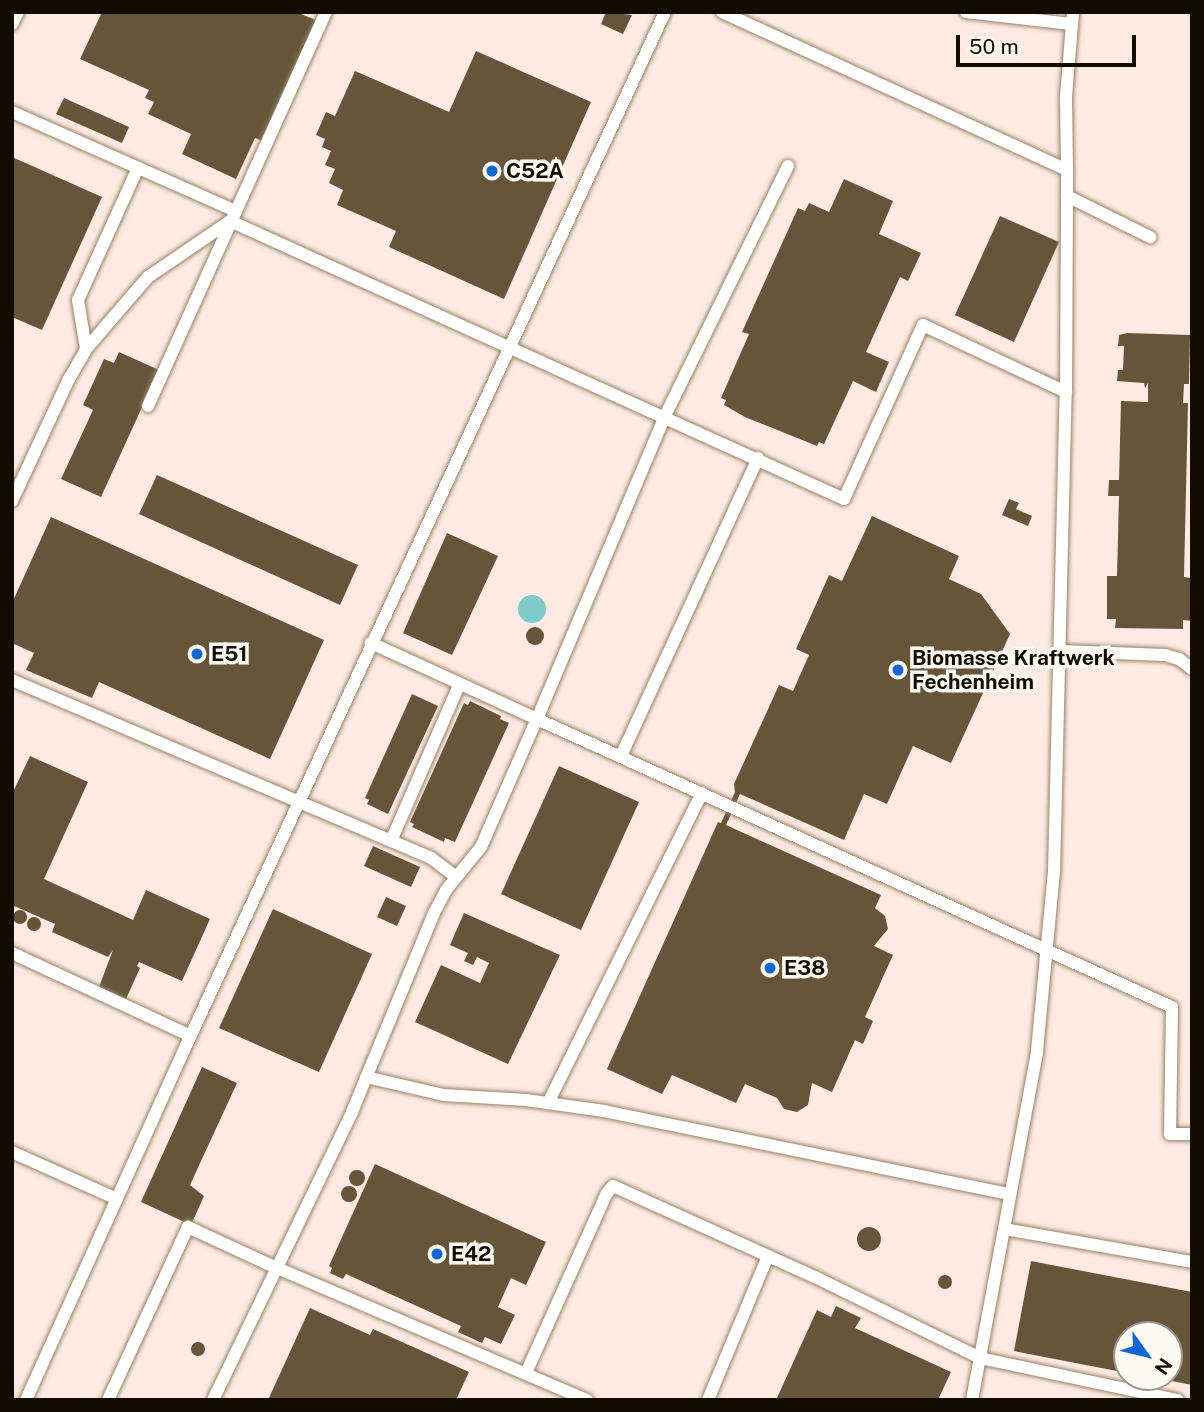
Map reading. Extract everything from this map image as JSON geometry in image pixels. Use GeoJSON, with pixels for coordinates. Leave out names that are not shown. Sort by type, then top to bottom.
{"type":"FeatureCollection","features":[{"type":"Feature","properties":{"kind":"lane"},"geometry":{"type":"LineString","coordinates":[[12,24],[18,12]]}},
{"type":"Feature","properties":{"kind":"lane"},"geometry":{"type":"LineString","coordinates":[[148,406],[326,12]]}},
{"type":"Feature","properties":{"kind":"lane"},"geometry":{"type":"LineString","coordinates":[[26,1400],[299,801],[665,12]]}},
{"type":"Feature","properties":{"kind":"lane"},"geometry":{"type":"LineString","coordinates":[[722,12],[1067,170]]}},
{"type":"Feature","properties":{"kind":"lane"},"geometry":{"type":"LineString","coordinates":[[966,12],[1072,18],[1066,96],[1066,392],[1054,871],[1037,1051],[972,1400]]}},
{"type":"Feature","properties":{"kind":"lane"},"geometry":{"type":"LineString","coordinates":[[12,112],[138,168],[232,216],[510,347],[844,499],[923,325],[1066,392]]}},
{"type":"Feature","properties":{"kind":"lane"},"geometry":{"type":"LineString","coordinates":[[213,1400],[366,1077],[420,944],[446,890],[481,847],[665,416],[788,166]]}},
{"type":"Feature","properties":{"kind":"lane"},"geometry":{"type":"LineString","coordinates":[[86,349],[78,300],[138,168]]}},
{"type":"Feature","properties":{"kind":"lane"},"geometry":{"type":"LineString","coordinates":[[1067,197],[1150,237]]}},
{"type":"Feature","properties":{"kind":"lane"},"geometry":{"type":"LineString","coordinates":[[12,501],[18,475],[86,349],[148,277],[232,216]]}},
{"type":"Feature","properties":{"kind":"lane"},"geometry":{"type":"LineString","coordinates":[[621,756],[758,458]]}},
{"type":"Feature","properties":{"kind":"lane"},"geometry":{"type":"LineString","coordinates":[[372,643],[1172,1007],[1170,1134],[1192,1135]]}},
{"type":"Feature","properties":{"kind":"lane"},"geometry":{"type":"LineString","coordinates":[[1060,651],[1165,655],[1179,659],[1192,669]]}},
{"type":"Feature","properties":{"kind":"lane"},"geometry":{"type":"LineString","coordinates":[[12,680],[431,858],[456,877]]}},
{"type":"Feature","properties":{"kind":"lane"},"geometry":{"type":"LineString","coordinates":[[391,841],[460,683]]}},
{"type":"Feature","properties":{"kind":"lane"},"geometry":{"type":"LineString","coordinates":[[548,1103],[702,793]]}},
{"type":"Feature","properties":{"kind":"lane"},"geometry":{"type":"LineString","coordinates":[[12,954],[191,1036]]}},
{"type":"Feature","properties":{"kind":"lane"},"geometry":{"type":"LineString","coordinates":[[366,1077],[444,1094],[548,1103],[810,1151],[1010,1194]]}},
{"type":"Feature","properties":{"kind":"lane"},"geometry":{"type":"LineString","coordinates":[[12,1152],[117,1199]]}},
{"type":"Feature","properties":{"kind":"lane"},"geometry":{"type":"LineString","coordinates":[[526,1373],[607,1193],[614,1186],[979,1357],[1178,1400]]}},
{"type":"Feature","properties":{"kind":"lane"},"geometry":{"type":"LineString","coordinates":[[108,1400],[188,1227],[587,1400]]}},
{"type":"Feature","properties":{"kind":"lane"},"geometry":{"type":"LineString","coordinates":[[1004,1228],[1192,1262]]}},
{"type":"Feature","properties":{"kind":"lane"},"geometry":{"type":"LineString","coordinates":[[708,1400],[768,1256]]}},
{"type":"Feature","properties":{"kind":"shaded area"},"geometry":{"type":"Polygon","coordinates":[[[12,12],[1192,12],[1192,1400],[12,1400],[12,12]]]}},
{"type":"Feature","properties":{"kind":"water"},"geometry":{"type":"Polygon","coordinates":[[[532,595],[542,599],[546,609],[542,619],[532,623],[522,619],[518,609],[522,599],[532,595]]]}},
{"type":"Feature","properties":{"kind":"building"},"geometry":{"type":"Polygon","coordinates":[[[102,12],[296,12],[318,21],[263,141],[255,138],[236,179],[182,154],[191,134],[148,114],[154,102],[145,98],[149,90],[80,59],[102,12]]]}},
{"type":"Feature","properties":{"kind":"building"},"geometry":{"type":"Polygon","coordinates":[[[606,12],[632,15],[623,34],[601,24],[606,12]]]}},
{"type":"Feature","properties":{"kind":"building","name":"C52A"},"geometry":{"type":"Polygon","coordinates":[[[476,51],[591,102],[504,299],[389,247],[396,231],[337,205],[343,190],[329,183],[335,169],[325,165],[331,151],[322,147],[325,139],[316,135],[326,112],[335,116],[355,71],[449,112],[476,51]]]}},
{"type":"Feature","properties":{"kind":"building"},"geometry":{"type":"Polygon","coordinates":[[[64,98],[129,127],[122,143],[56,114],[64,98]]]}},
{"type":"Feature","properties":{"kind":"building"},"geometry":{"type":"Polygon","coordinates":[[[12,157],[102,197],[42,330],[12,317],[12,157]]]}},
{"type":"Feature","properties":{"kind":"building"},"geometry":{"type":"Polygon","coordinates":[[[844,179],[893,201],[879,234],[921,253],[908,281],[900,277],[866,352],[889,362],[876,392],[853,381],[824,444],[819,442],[817,446],[745,417],[724,405],[726,400],[721,398],[749,334],[742,332],[798,208],[805,211],[809,203],[829,212],[844,179]]]}},
{"type":"Feature","properties":{"kind":"building"},"geometry":{"type":"Polygon","coordinates":[[[1000,216],[1059,242],[1014,342],[955,315],[1000,216]]]}},
{"type":"Feature","properties":{"kind":"building"},"geometry":{"type":"Polygon","coordinates":[[[1119,335],[1190,335],[1189,384],[1184,384],[1183,403],[1188,403],[1184,577],[1192,578],[1192,621],[1183,620],[1183,629],[1115,628],[1116,619],[1107,619],[1107,576],[1117,576],[1119,496],[1108,496],[1109,480],[1119,480],[1121,401],[1148,402],[1148,383],[1145,388],[1144,383],[1117,381],[1118,370],[1123,370],[1124,346],[1118,346],[1119,335]]]}},
{"type":"Feature","properties":{"kind":"building"},"geometry":{"type":"Polygon","coordinates":[[[119,352],[159,370],[101,497],[61,479],[93,410],[83,405],[104,359],[114,363],[119,352]]]}},
{"type":"Feature","properties":{"kind":"building"},"geometry":{"type":"Polygon","coordinates":[[[157,475],[358,565],[340,605],[139,514],[157,475]]]}},
{"type":"Feature","properties":{"kind":"building"},"geometry":{"type":"Polygon","coordinates":[[[1009,499],[1019,503],[1016,509],[1032,516],[1028,526],[1002,515],[1009,499]]]}},
{"type":"Feature","properties":{"kind":"building"},"geometry":{"type":"Polygon","coordinates":[[[872,516],[959,556],[949,579],[981,594],[1010,634],[951,763],[913,746],[887,804],[864,794],[844,840],[740,794],[726,825],[881,895],[875,908],[885,916],[888,929],[874,946],[893,955],[865,1017],[873,1021],[863,1044],[855,1040],[832,1092],[812,1083],[808,1105],[797,1112],[784,1109],[777,1098],[745,1084],[736,1103],[672,1075],[662,1094],[607,1069],[718,822],[721,823],[735,792],[734,784],[779,685],[793,691],[809,655],[796,649],[829,575],[842,581],[872,516]]]}},
{"type":"Feature","properties":{"kind":"building","name":"E51"},"geometry":{"type":"Polygon","coordinates":[[[51,517],[324,640],[270,759],[99,682],[92,698],[26,670],[34,653],[12,643],[12,603],[51,517]]]}},
{"type":"Feature","properties":{"kind":"building"},"geometry":{"type":"Polygon","coordinates":[[[447,533],[498,556],[452,655],[403,633],[447,533]]]}},
{"type":"Feature","properties":{"kind":"building"},"geometry":{"type":"Polygon","coordinates":[[[535,627],[541,630],[544,636],[541,642],[535,645],[529,642],[526,636],[529,630],[535,627]]]}},
{"type":"Feature","properties":{"kind":"building"},"geometry":{"type":"Polygon","coordinates":[[[412,694],[438,706],[388,814],[367,804],[369,800],[365,798],[412,694]]]}},
{"type":"Feature","properties":{"kind":"building"},"geometry":{"type":"Polygon","coordinates":[[[470,701],[501,716],[500,719],[509,723],[455,842],[445,838],[444,842],[412,827],[414,824],[410,822],[464,703],[468,705],[470,701]]]}},
{"type":"Feature","properties":{"kind":"building"},"geometry":{"type":"Polygon","coordinates":[[[30,756],[88,782],[44,879],[133,920],[146,890],[210,919],[182,981],[139,962],[137,966],[140,968],[126,999],[99,987],[113,950],[108,957],[52,932],[55,924],[12,905],[12,794],[30,756]]]}},
{"type":"Feature","properties":{"kind":"building"},"geometry":{"type":"Polygon","coordinates":[[[559,766],[639,802],[581,930],[501,894],[559,766]]]}},
{"type":"Feature","properties":{"kind":"building"},"geometry":{"type":"Polygon","coordinates":[[[373,846],[420,867],[411,887],[364,866],[373,846]]]}},
{"type":"Feature","properties":{"kind":"building"},"geometry":{"type":"Polygon","coordinates":[[[386,897],[406,906],[397,926],[377,917],[386,897]]]}},
{"type":"Feature","properties":{"kind":"building"},"geometry":{"type":"Polygon","coordinates":[[[273,909],[372,954],[319,1072],[219,1028],[273,909]]]}},
{"type":"Feature","properties":{"kind":"building"},"geometry":{"type":"Polygon","coordinates":[[[20,910],[25,912],[25,922],[20,924],[15,922],[13,917],[15,912],[20,910]]]}},
{"type":"Feature","properties":{"kind":"building"},"geometry":{"type":"Polygon","coordinates":[[[464,913],[560,955],[508,1064],[415,1022],[441,965],[480,983],[489,963],[477,957],[473,965],[464,961],[468,953],[450,945],[464,913]]]}},
{"type":"Feature","properties":{"kind":"building"},"geometry":{"type":"Polygon","coordinates":[[[34,917],[39,919],[39,929],[34,931],[29,929],[27,924],[29,919],[34,917]]]}},
{"type":"Feature","properties":{"kind":"building"},"geometry":{"type":"Polygon","coordinates":[[[202,1067],[237,1083],[190,1185],[204,1196],[191,1225],[141,1202],[202,1067]]]}},
{"type":"Feature","properties":{"kind":"building","name":"E42"},"geometry":{"type":"Polygon","coordinates":[[[375,1164],[546,1242],[526,1285],[511,1278],[498,1307],[515,1315],[501,1344],[485,1337],[482,1343],[458,1332],[461,1326],[346,1274],[343,1279],[330,1273],[332,1268],[329,1266],[375,1164]]]}},
{"type":"Feature","properties":{"kind":"building"},"geometry":{"type":"Polygon","coordinates":[[[357,1170],[363,1172],[363,1184],[357,1186],[351,1184],[349,1178],[351,1172],[357,1170]]]}},
{"type":"Feature","properties":{"kind":"building"},"geometry":{"type":"Polygon","coordinates":[[[349,1186],[355,1188],[355,1200],[349,1202],[343,1200],[341,1194],[343,1188],[349,1186]]]}},
{"type":"Feature","properties":{"kind":"building"},"geometry":{"type":"Polygon","coordinates":[[[869,1227],[877,1231],[881,1239],[877,1247],[869,1251],[861,1247],[857,1239],[861,1231],[869,1227]]]}},
{"type":"Feature","properties":{"kind":"building"},"geometry":{"type":"Polygon","coordinates":[[[1031,1261],[1192,1292],[1192,1385],[1183,1383],[1183,1321],[1113,1321],[1113,1370],[1014,1351],[1031,1261]]]}},
{"type":"Feature","properties":{"kind":"building"},"geometry":{"type":"Polygon","coordinates":[[[945,1275],[950,1277],[950,1287],[945,1289],[940,1287],[938,1282],[940,1277],[945,1275]]]}},
{"type":"Feature","properties":{"kind":"building"},"geometry":{"type":"Polygon","coordinates":[[[836,1306],[861,1318],[855,1328],[951,1372],[938,1400],[776,1400],[817,1310],[831,1317],[836,1306]]]}},
{"type":"Feature","properties":{"kind":"building"},"geometry":{"type":"Polygon","coordinates":[[[310,1308],[370,1335],[373,1329],[469,1372],[456,1400],[268,1400],[310,1308]]]}},
{"type":"Feature","properties":{"kind":"building"},"geometry":{"type":"Polygon","coordinates":[[[195,1342],[201,1342],[205,1349],[201,1356],[195,1356],[191,1352],[191,1346],[195,1342]]]}},
{"type":"Feature","properties":{"kind":"place","name":"C52A"},"geometry":{"type":"Point","coordinates":[492,171]}},
{"type":"Feature","properties":{"kind":"place","name":"E51"},"geometry":{"type":"Point","coordinates":[197,654]}},
{"type":"Feature","properties":{"kind":"place","name":"Biomasse Kraftwerk Fechenheim"},"geometry":{"type":"Point","coordinates":[898,670]}},
{"type":"Feature","properties":{"kind":"place","name":"E38"},"geometry":{"type":"Point","coordinates":[770,968]}},
{"type":"Feature","properties":{"kind":"place","name":"E42"},"geometry":{"type":"Point","coordinates":[437,1254]}}]}
